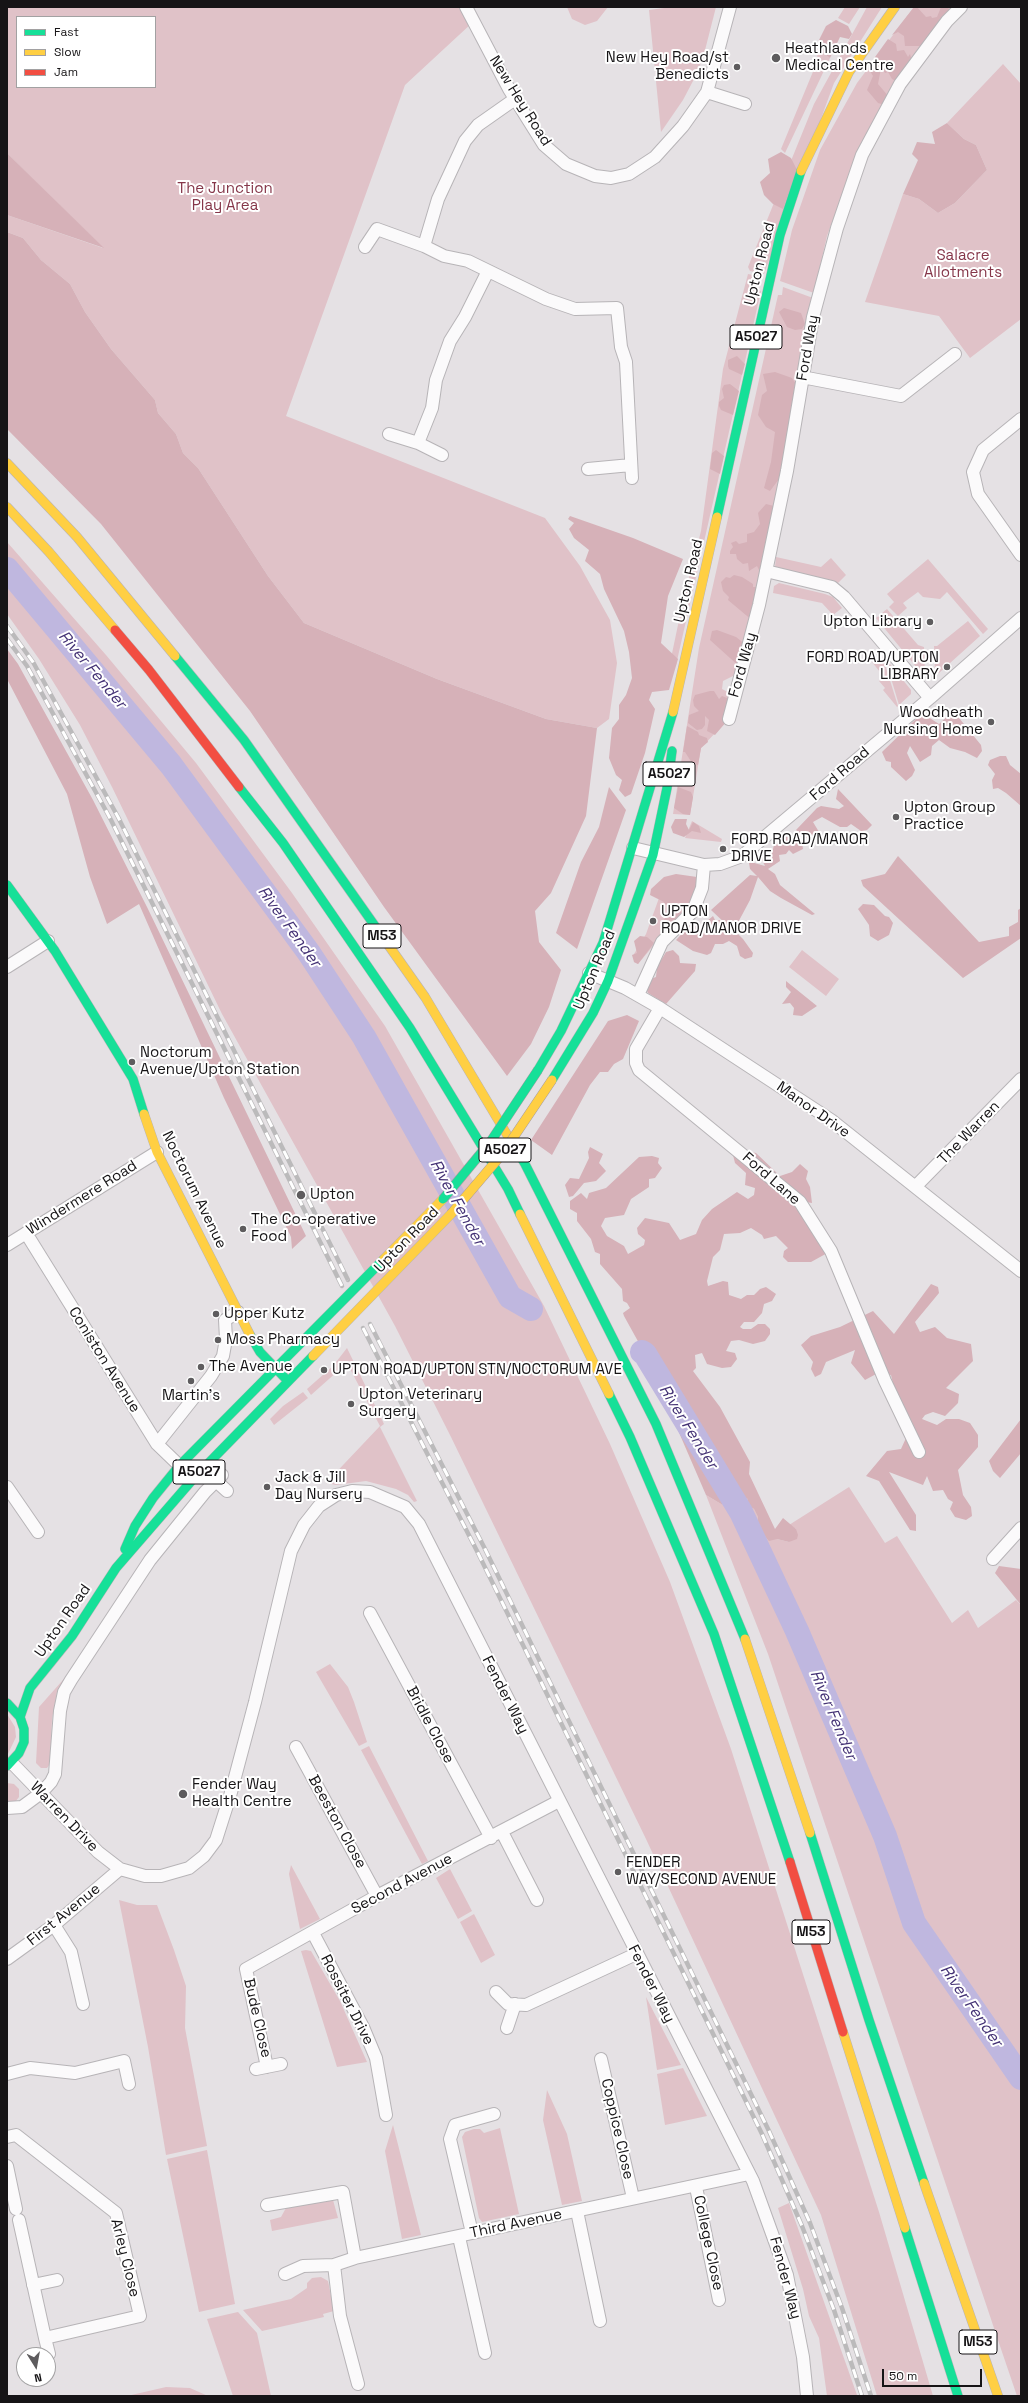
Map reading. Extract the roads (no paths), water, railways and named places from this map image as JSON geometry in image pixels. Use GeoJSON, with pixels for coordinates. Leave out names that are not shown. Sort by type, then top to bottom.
{"type":"FeatureCollection","features":[{"type":"Feature","properties":{"kind":"main road","name":"Upton Road"},"geometry":{"type":"LineString","coordinates":[[116,1568],[135,1526],[153,1498],[179,1466],[443,1199],[491,1141],[538,1070],[561,1031],[603,943],[679,692],[756,336],[780,236],[794,191],[807,156],[849,72],[895,7]]}},
{"type":"Feature","properties":{"kind":"main road","name":"M53"},"geometry":{"type":"LineString","coordinates":[[7,463],[77,537],[244,740],[425,997],[525,1164],[656,1424],[740,1626],[792,1775],[869,2020],[959,2288],[998,2396]]}},
{"type":"Feature","properties":{"kind":"main road","name":"M53"},"geometry":{"type":"LineString","coordinates":[[7,507],[50,552],[150,670],[283,843],[410,1028],[508,1189],[630,1437],[714,1634],[763,1778],[958,2396]]}},
{"type":"Feature","properties":{"kind":"main road","name":"Upton Road"},"geometry":{"type":"LineString","coordinates":[[20,1717],[30,1688],[72,1636],[116,1568],[194,1478],[451,1214],[503,1152],[552,1080],[593,1013],[608,981],[653,855],[667,788],[679,692]]}},
{"type":"Feature","properties":{"kind":"main road","name":"Noctorum Avenue"},"geometry":{"type":"LineString","coordinates":[[7,885],[48,941],[133,1079],[157,1152],[238,1312],[260,1352],[287,1381]]}},
{"type":"Feature","properties":{"kind":"main road","name":"Upton Road"},"geometry":{"type":"LineString","coordinates":[[11,1698],[30,1688]]}},
{"type":"Feature","properties":{"kind":"main road"},"geometry":{"type":"LineString","coordinates":[[9,1765],[19,1753],[24,1742],[24,1729],[11,1698]]}},
{"type":"Feature","properties":{"kind":"main road","name":"M53"},"geometry":{"type":"LineString","coordinates":[[959,2288],[991,2396]]}},
{"type":"Feature","properties":{"kind":"street","name":"New Hey Road"},"geometry":{"type":"LineString","coordinates":[[466,7],[515,99],[544,145],[566,164],[595,176],[611,178],[629,174],[655,157],[683,126],[707,92],[730,7]]}},
{"type":"Feature","properties":{"kind":"street","name":"Ford Way"},"geometry":{"type":"LineString","coordinates":[[729,720],[754,626],[788,471],[802,377],[817,296],[836,228],[862,155],[900,84],[947,20],[961,7]]}},
{"type":"Feature","properties":{"kind":"street"},"geometry":{"type":"LineString","coordinates":[[707,92],[745,104]]}},
{"type":"Feature","properties":{"kind":"street"},"geometry":{"type":"LineString","coordinates":[[424,246],[438,199],[465,141],[478,125],[515,99]]}},
{"type":"Feature","properties":{"kind":"street"},"geometry":{"type":"LineString","coordinates":[[365,247],[377,229],[424,246],[444,256],[468,262],[546,299],[575,309],[617,308],[621,347],[626,362],[632,478]]}},
{"type":"Feature","properties":{"kind":"street"},"geometry":{"type":"LineString","coordinates":[[418,443],[432,408],[436,380],[450,341],[466,317],[488,271]]}},
{"type":"Feature","properties":{"kind":"street"},"geometry":{"type":"LineString","coordinates":[[802,377],[901,396],[955,354]]}},
{"type":"Feature","properties":{"kind":"street"},"geometry":{"type":"LineString","coordinates":[[1021,419],[982,450],[974,472],[978,494],[1021,555]]}},
{"type":"Feature","properties":{"kind":"street"},"geometry":{"type":"LineString","coordinates":[[389,434],[418,443],[442,455]]}},
{"type":"Feature","properties":{"kind":"street"},"geometry":{"type":"LineString","coordinates":[[588,469],[632,465]]}},
{"type":"Feature","properties":{"kind":"street"},"geometry":{"type":"LineString","coordinates":[[766,571],[832,587],[844,597],[930,698]]}},
{"type":"Feature","properties":{"kind":"street","name":"Ford Road"},"geometry":{"type":"LineString","coordinates":[[633,848],[653,855],[704,865],[734,860],[750,850],[930,698],[1021,618]]}},
{"type":"Feature","properties":{"kind":"street"},"geometry":{"type":"LineString","coordinates":[[638,995],[662,942],[693,911],[702,888],[704,865]]}},
{"type":"Feature","properties":{"kind":"street"},"geometry":{"type":"LineString","coordinates":[[7,967],[48,941]]}},
{"type":"Feature","properties":{"kind":"street","name":"Manor Drive"},"geometry":{"type":"LineString","coordinates":[[589,973],[638,995],[660,1008],[831,1120],[916,1186],[1021,1271]]}},
{"type":"Feature","properties":{"kind":"street","name":"Ford Lane"},"geometry":{"type":"LineString","coordinates":[[660,1008],[636,1049],[636,1063],[639,1070],[800,1202],[831,1251],[885,1381],[919,1452]]}},
{"type":"Feature","properties":{"kind":"street","name":"The Warren"},"geometry":{"type":"LineString","coordinates":[[916,1186],[1021,1079]]}},
{"type":"Feature","properties":{"kind":"street","name":"Windermere Road"},"geometry":{"type":"LineString","coordinates":[[7,1245],[157,1152]]}},
{"type":"Feature","properties":{"kind":"street","name":"Coniston Avenue"},"geometry":{"type":"LineString","coordinates":[[26,1233],[157,1444],[179,1466],[194,1478]]}},
{"type":"Feature","properties":{"kind":"street"},"geometry":{"type":"LineString","coordinates":[[157,1444],[211,1376],[223,1356],[226,1338],[225,1320],[238,1312]]}},
{"type":"Feature","properties":{"kind":"street"},"geometry":{"type":"LineString","coordinates":[[7,1808],[22,1807],[41,1793],[55,1774],[60,1711],[64,1692],[70,1680],[150,1560],[219,1478],[227,1491]]}},
{"type":"Feature","properties":{"kind":"street"},"geometry":{"type":"LineString","coordinates":[[7,1487],[38,1532]]}},
{"type":"Feature","properties":{"kind":"street","name":"Fender Way"},"geometry":{"type":"LineString","coordinates":[[120,1869],[145,1876],[161,1876],[176,1873],[190,1868],[204,1856],[216,1840],[230,1796],[255,1702],[291,1550],[304,1525],[319,1506],[336,1495],[352,1491],[370,1492],[387,1497],[405,1507],[419,1524],[749,2174],[772,2228],[787,2275],[803,2357],[807,2396]]}},
{"type":"Feature","properties":{"kind":"street"},"geometry":{"type":"LineString","coordinates":[[993,1559],[1021,1528]]}},
{"type":"Feature","properties":{"kind":"street","name":"Bridle Close"},"geometry":{"type":"LineString","coordinates":[[370,1613],[490,1838]]}},
{"type":"Feature","properties":{"kind":"street","name":"Beeston Close"},"geometry":{"type":"LineString","coordinates":[[296,1747],[377,1896]]}},
{"type":"Feature","properties":{"kind":"street","name":"Warren Drive"},"geometry":{"type":"LineString","coordinates":[[9,1765],[41,1793],[98,1852],[120,1869]]}},
{"type":"Feature","properties":{"kind":"street","name":"Second Avenue"},"geometry":{"type":"LineString","coordinates":[[246,1968],[313,1933],[377,1896],[559,1801]]}},
{"type":"Feature","properties":{"kind":"street"},"geometry":{"type":"LineString","coordinates":[[502,1832],[537,1900]]}},
{"type":"Feature","properties":{"kind":"street","name":"First Avenue"},"geometry":{"type":"LineString","coordinates":[[7,1959],[54,1925],[120,1869]]}},
{"type":"Feature","properties":{"kind":"street"},"geometry":{"type":"LineString","coordinates":[[54,1925],[71,1952],[83,2004]]}},
{"type":"Feature","properties":{"kind":"street","name":"Rossiter Drive"},"geometry":{"type":"LineString","coordinates":[[313,1933],[366,2033],[376,2058],[386,2115]]}},
{"type":"Feature","properties":{"kind":"street"},"geometry":{"type":"LineString","coordinates":[[496,1992],[508,2004],[526,2004],[553,1994],[636,1954]]}},
{"type":"Feature","properties":{"kind":"street","name":"Bude Close"},"geometry":{"type":"LineString","coordinates":[[246,1968],[262,2068],[281,2064]]}},
{"type":"Feature","properties":{"kind":"street"},"geometry":{"type":"LineString","coordinates":[[507,2028],[514,2004]]}},
{"type":"Feature","properties":{"kind":"street","name":"Coppice Close"},"geometry":{"type":"LineString","coordinates":[[601,2059],[633,2198]]}},
{"type":"Feature","properties":{"kind":"street"},"geometry":{"type":"LineString","coordinates":[[7,2074],[30,2068],[75,2072],[124,2061],[129,2084]]}},
{"type":"Feature","properties":{"kind":"street"},"geometry":{"type":"LineString","coordinates":[[472,2233],[450,2139],[454,2125],[494,2114]]}},
{"type":"Feature","properties":{"kind":"street","name":"Arley Close"},"geometry":{"type":"LineString","coordinates":[[7,2137],[16,2135],[116,2213],[140,2316],[45,2338]]}},
{"type":"Feature","properties":{"kind":"street"},"geometry":{"type":"LineString","coordinates":[[7,2166],[47,2347]]}},
{"type":"Feature","properties":{"kind":"street","name":"Third Avenue"},"geometry":{"type":"LineString","coordinates":[[285,2274],[303,2266],[334,2264],[355,2258],[459,2237],[633,2198],[696,2187],[749,2174]]}},
{"type":"Feature","properties":{"kind":"street","name":"College Close"},"geometry":{"type":"LineString","coordinates":[[696,2187],[719,2300]]}},
{"type":"Feature","properties":{"kind":"street"},"geometry":{"type":"LineString","coordinates":[[267,2205],[343,2192],[355,2258]]}},
{"type":"Feature","properties":{"kind":"street"},"geometry":{"type":"LineString","coordinates":[[577,2211],[600,2322]]}},
{"type":"Feature","properties":{"kind":"street"},"geometry":{"type":"LineString","coordinates":[[459,2237],[485,2353]]}},
{"type":"Feature","properties":{"kind":"street"},"geometry":{"type":"LineString","coordinates":[[334,2264],[340,2316],[358,2384]]}},
{"type":"Feature","properties":{"kind":"street"},"geometry":{"type":"LineString","coordinates":[[33,2285],[57,2280]]}},
{"type":"Feature","properties":{"kind":"waterway","name":"River Fender"},"geometry":{"type":"LineString","coordinates":[[7,569],[171,765],[309,953],[364,1037],[510,1297],[531,1309]]}},
{"type":"Feature","properties":{"kind":"waterway","name":"River Fender"},"geometry":{"type":"LineString","coordinates":[[642,1352],[645,1354],[741,1512],[797,1631],[885,1836],[914,1923],[1021,2078]]}},
{"type":"Feature","properties":{"kind":"railway"},"geometry":{"type":"LineString","coordinates":[[7,626],[33,662],[118,817],[348,1280]]}},
{"type":"Feature","properties":{"kind":"railway"},"geometry":{"type":"LineString","coordinates":[[7,639],[27,666],[111,820],[342,1286]]}},
{"type":"Feature","properties":{"kind":"railway"},"geometry":{"type":"LineString","coordinates":[[370,1324],[484,1547],[769,2131],[810,2223],[842,2308],[871,2396]]}},
{"type":"Feature","properties":{"kind":"railway"},"geometry":{"type":"LineString","coordinates":[[363,1328],[477,1551],[762,2134],[802,2226],[834,2310],[862,2396]]}},
{"type":"Feature","properties":{"kind":"place","name":"Heathlands Medical Centre"},"geometry":{"type":"Point","coordinates":[776,58]}},
{"type":"Feature","properties":{"kind":"place","name":"New Hey Road/st Benedicts"},"geometry":{"type":"Point","coordinates":[737,67]}},
{"type":"Feature","properties":{"kind":"place","name":"Upton Library"},"geometry":{"type":"Point","coordinates":[930,622]}},
{"type":"Feature","properties":{"kind":"place","name":"FORD ROAD/UPTON LIBRARY"},"geometry":{"type":"Point","coordinates":[947,667]}},
{"type":"Feature","properties":{"kind":"place","name":"Woodheath Nursing Home"},"geometry":{"type":"Point","coordinates":[991,722]}},
{"type":"Feature","properties":{"kind":"place","name":"Upton Group Practice"},"geometry":{"type":"Point","coordinates":[896,817]}},
{"type":"Feature","properties":{"kind":"place","name":"FORD ROAD/MANOR DRIVE"},"geometry":{"type":"Point","coordinates":[723,849]}},
{"type":"Feature","properties":{"kind":"place","name":"UPTON ROAD/MANOR DRIVE"},"geometry":{"type":"Point","coordinates":[653,921]}},
{"type":"Feature","properties":{"kind":"place","name":"Noctorum Avenue/Upton Station"},"geometry":{"type":"Point","coordinates":[132,1062]}},
{"type":"Feature","properties":{"kind":"place","name":"Upton"},"geometry":{"type":"Point","coordinates":[301,1195]}},
{"type":"Feature","properties":{"kind":"place","name":"The Co-operative Food"},"geometry":{"type":"Point","coordinates":[243,1229]}},
{"type":"Feature","properties":{"kind":"place","name":"Upper Kutz"},"geometry":{"type":"Point","coordinates":[216,1314]}},
{"type":"Feature","properties":{"kind":"place","name":"Moss Pharmacy"},"geometry":{"type":"Point","coordinates":[218,1340]}},
{"type":"Feature","properties":{"kind":"place","name":"The Avenue"},"geometry":{"type":"Point","coordinates":[201,1367]}},
{"type":"Feature","properties":{"kind":"place","name":"UPTON ROAD/UPTON STN/NOCTORUM AVE"},"geometry":{"type":"Point","coordinates":[324,1370]}},
{"type":"Feature","properties":{"kind":"place","name":"Martin's"},"geometry":{"type":"Point","coordinates":[191,1381]}},
{"type":"Feature","properties":{"kind":"place","name":"Upton Veterinary Surgery"},"geometry":{"type":"Point","coordinates":[351,1404]}},
{"type":"Feature","properties":{"kind":"place","name":"Jack & Jill Day Nursery"},"geometry":{"type":"Point","coordinates":[267,1487]}},
{"type":"Feature","properties":{"kind":"place","name":"Fender Way Health Centre"},"geometry":{"type":"Point","coordinates":[183,1794]}},
{"type":"Feature","properties":{"kind":"place","name":"FENDER WAY/SECOND AVENUE"},"geometry":{"type":"Point","coordinates":[618,1872]}},
{"type":"Feature","properties":{"kind":"park label","name":"The Junction Play Area"},"geometry":{"type":"Point","coordinates":[225,198]}},
{"type":"Feature","properties":{"kind":"park label","name":"Salacre Allotments"},"geometry":{"type":"Point","coordinates":[963,264]}}]}
